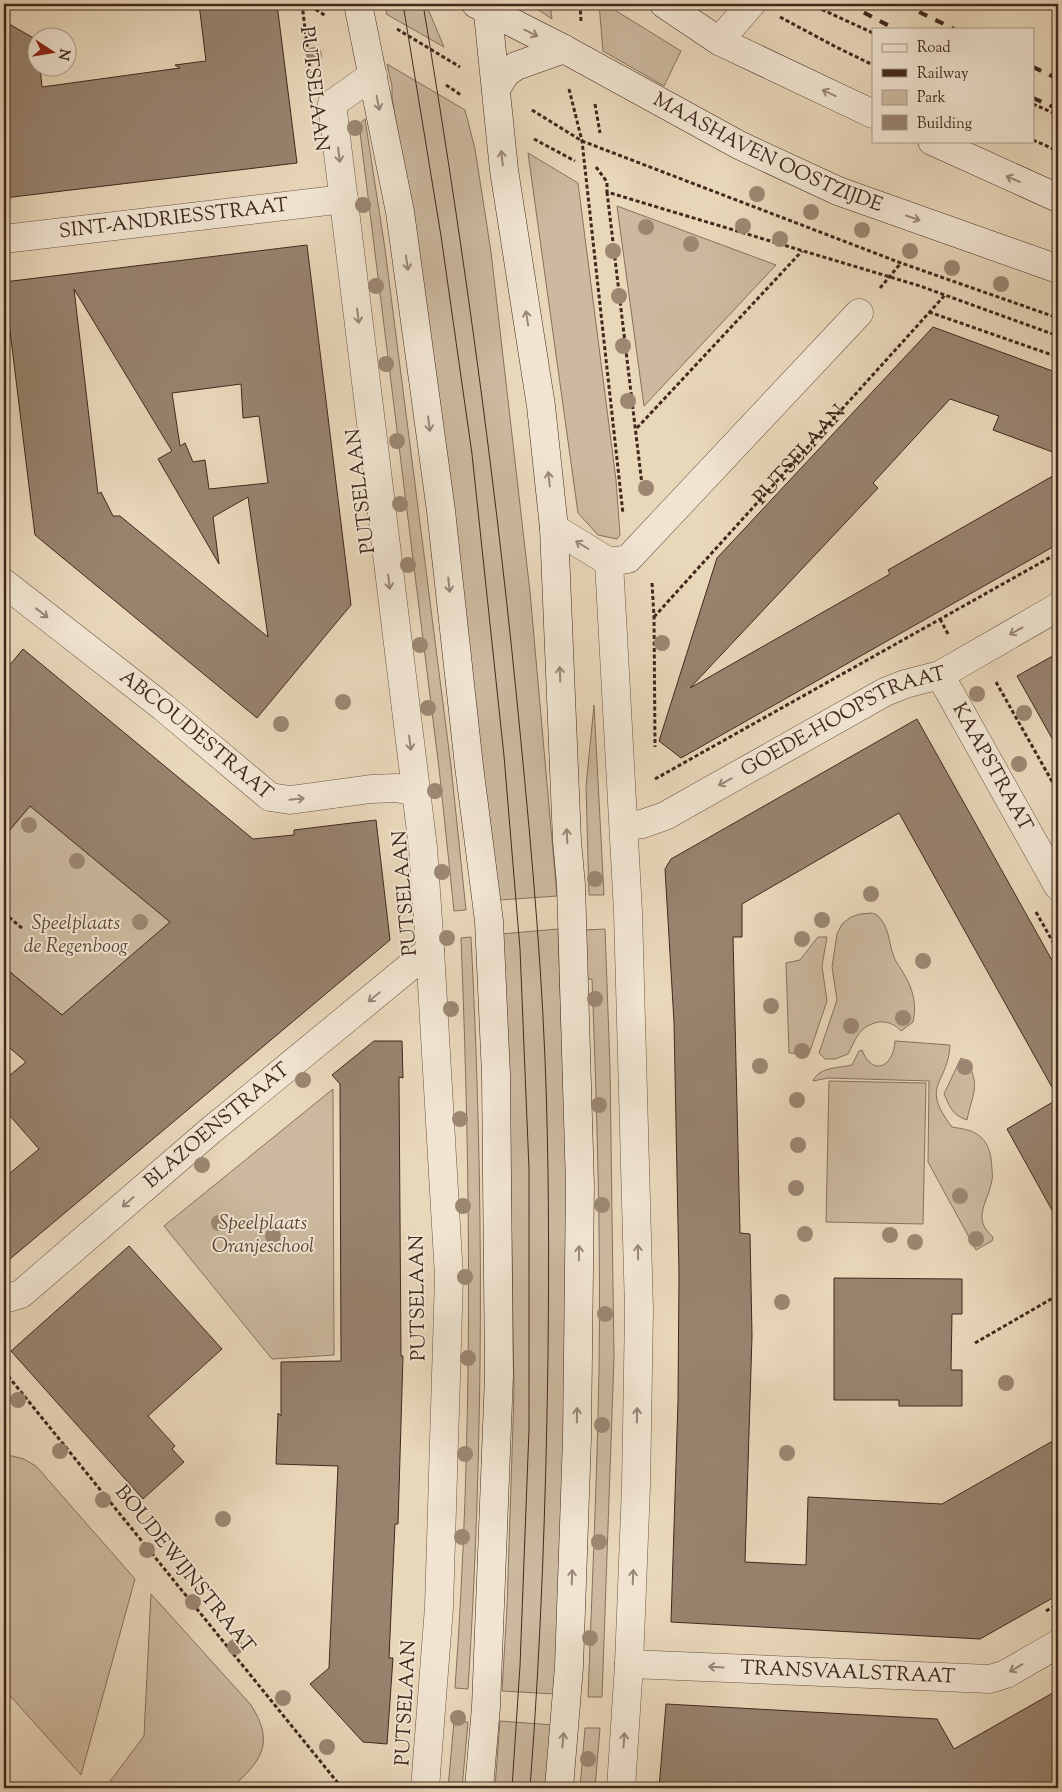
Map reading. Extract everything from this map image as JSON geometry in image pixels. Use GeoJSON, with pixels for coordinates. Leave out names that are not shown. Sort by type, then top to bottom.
{"type":"FeatureCollection","features":[{"type":"Feature","properties":{"kind":"street"},"geometry":{"type":"LineString","coordinates":[[358,4],[400,212],[440,511],[489,921],[496,1075],[499,1376],[486,1707],[479,1788]]}},
{"type":"Feature","properties":{"kind":"street"},"geometry":{"type":"LineString","coordinates":[[664,4],[719,41],[872,114]]}},
{"type":"Feature","properties":{"kind":"street"},"geometry":{"type":"LineString","coordinates":[[719,41],[751,4]]}},
{"type":"Feature","properties":{"kind":"street"},"geometry":{"type":"LineString","coordinates":[[483,6],[496,89],[504,170],[541,406],[554,528],[567,841],[571,885],[580,1185],[577,1438],[570,1667],[559,1788]]}},
{"type":"Feature","properties":{"kind":"street","name":"MAASHAVEN OOSTZIJDE"},"geometry":{"type":"LineString","coordinates":[[483,6],[739,145],[838,192],[1058,269]]}},
{"type":"Feature","properties":{"kind":"street"},"geometry":{"type":"LineString","coordinates":[[496,89],[506,73],[516,66],[564,49]]}},
{"type":"Feature","properties":{"kind":"street","name":"PUTSELAAN"},"geometry":{"type":"LineString","coordinates":[[373,75],[332,104],[423,858],[449,1277],[439,1607],[425,1788]]}},
{"type":"Feature","properties":{"kind":"street"},"geometry":{"type":"LineString","coordinates":[[934,142],[1058,198]]}},
{"type":"Feature","properties":{"kind":"street","name":"SINT-ANDRIESSTRAAT"},"geometry":{"type":"LineString","coordinates":[[4,239],[344,198]]}},
{"type":"Feature","properties":{"kind":"street"},"geometry":{"type":"LineString","coordinates":[[554,528],[609,562],[628,559],[859,313]]}},
{"type":"Feature","properties":{"kind":"street"},"geometry":{"type":"LineString","coordinates":[[609,562],[624,826],[632,1014],[639,1310],[636,1486],[629,1664],[620,1788]]}},
{"type":"Feature","properties":{"kind":"street","name":"ABCOUDESTRAAT"},"geometry":{"type":"LineString","coordinates":[[4,583],[163,707],[270,797],[290,800],[371,789],[397,788],[416,792]]}},
{"type":"Feature","properties":{"kind":"street","name":"GOEDE-HOOPSTRAAT"},"geometry":{"type":"LineString","coordinates":[[624,826],[642,824],[665,816],[885,692],[905,684],[940,675],[1058,607]]}},
{"type":"Feature","properties":{"kind":"street","name":"KAAPSTRAAT"},"geometry":{"type":"LineString","coordinates":[[940,675],[1058,886]]}},
{"type":"Feature","properties":{"kind":"street","name":"BLAZOENSTRAAT"},"geometry":{"type":"LineString","coordinates":[[4,1299],[21,1294],[210,1131],[430,950]]}},
{"type":"Feature","properties":{"kind":"street","name":"TRANSVAALSTRAAT"},"geometry":{"type":"LineString","coordinates":[[629,1664],[990,1679],[1006,1674],[1058,1644]]}},
{"type":"Feature","properties":{"kind":"path","name":"PUTSELAAN"},"geometry":{"type":"LineString","coordinates":[[302,4],[312,83]]}},
{"type":"Feature","properties":{"kind":"path"},"geometry":{"type":"LineString","coordinates":[[810,4],[872,33]]}},
{"type":"Feature","properties":{"kind":"path"},"geometry":{"type":"LineString","coordinates":[[779,17],[872,65]]}},
{"type":"Feature","properties":{"kind":"path"},"geometry":{"type":"LineString","coordinates":[[446,85],[461,94]]}},
{"type":"Feature","properties":{"kind":"path"},"geometry":{"type":"LineString","coordinates":[[594,98],[600,133]]}},
{"type":"Feature","properties":{"kind":"path"},"geometry":{"type":"LineString","coordinates":[[1034,104],[1058,115]]}},
{"type":"Feature","properties":{"kind":"path"},"geometry":{"type":"LineString","coordinates":[[528,136],[575,161]]}},
{"type":"Feature","properties":{"kind":"path"},"geometry":{"type":"LineString","coordinates":[[1034,140],[1058,151]]}},
{"type":"Feature","properties":{"kind":"path"},"geometry":{"type":"LineString","coordinates":[[582,141],[900,263],[1058,318]]}},
{"type":"Feature","properties":{"kind":"path"},"geometry":{"type":"LineString","coordinates":[[596,167],[607,182],[606,192],[644,502]]}},
{"type":"Feature","properties":{"kind":"path"},"geometry":{"type":"LineString","coordinates":[[606,192],[920,286],[1058,336]]}},
{"type":"Feature","properties":{"kind":"path"},"geometry":{"type":"LineString","coordinates":[[636,428],[802,251]]}},
{"type":"Feature","properties":{"kind":"path","name":"PUTSELAAN"},"geometry":{"type":"LineString","coordinates":[[654,617],[945,295]]}},
{"type":"Feature","properties":{"kind":"path"},"geometry":{"type":"LineString","coordinates":[[929,312],[1058,357]]}},
{"type":"Feature","properties":{"kind":"path","name":"GOEDE-HOOPSTRAAT"},"geometry":{"type":"LineString","coordinates":[[655,778],[1058,553]]}},
{"type":"Feature","properties":{"kind":"path"},"geometry":{"type":"LineString","coordinates":[[651,574],[654,617],[655,750]]}},
{"type":"Feature","properties":{"kind":"path"},"geometry":{"type":"LineString","coordinates":[[995,681],[1058,792]]}},
{"type":"Feature","properties":{"kind":"path"},"geometry":{"type":"LineString","coordinates":[[655,769],[657,785]]}},
{"type":"Feature","properties":{"kind":"path"},"geometry":{"type":"LineString","coordinates":[[4,913],[23,929]]}},
{"type":"Feature","properties":{"kind":"path"},"geometry":{"type":"LineString","coordinates":[[975,1343],[1058,1295]]}},
{"type":"Feature","properties":{"kind":"path","name":"BOUDEWIJNSTRAAT"},"geometry":{"type":"LineString","coordinates":[[4,1371],[342,1788]]}},
{"type":"Feature","properties":{"kind":"path"},"geometry":{"type":"LineString","coordinates":[[1041,1614],[1058,1604]]}},
{"type":"Feature","properties":{"kind":"green space"},"geometry":{"type":"Polygon","coordinates":[[[387,4],[426,4],[444,47],[386,14],[387,4]]]}},
{"type":"Feature","properties":{"kind":"green space"},"geometry":{"type":"Polygon","coordinates":[[[530,4],[550,4],[552,19],[530,4]]]}},
{"type":"Feature","properties":{"kind":"green space"},"geometry":{"type":"Polygon","coordinates":[[[599,4],[605,4],[681,51],[664,86],[603,51],[599,4]]]}},
{"type":"Feature","properties":{"kind":"green space"},"geometry":{"type":"Polygon","coordinates":[[[387,64],[465,110],[475,149],[491,252],[530,592],[557,896],[500,900],[497,891],[429,328],[387,64]]]}},
{"type":"Feature","properties":{"kind":"green space"},"geometry":{"type":"Polygon","coordinates":[[[365,119],[385,249],[451,766],[466,910],[454,911],[439,768],[359,124],[365,119]]]}},
{"type":"Feature","properties":{"kind":"green space"},"geometry":{"type":"Polygon","coordinates":[[[528,153],[578,183],[616,480],[620,535],[617,539],[598,535],[578,513],[528,153]]]}},
{"type":"Feature","properties":{"kind":"green space"},"geometry":{"type":"Polygon","coordinates":[[[617,206],[776,265],[644,406],[617,206]]]}},
{"type":"Feature","properties":{"kind":"green space"},"geometry":{"type":"Polygon","coordinates":[[[594,705],[604,895],[589,895],[586,787],[594,705]]]}},
{"type":"Feature","properties":{"kind":"green space","name":"Speelplaats de Regenboog"},"geometry":{"type":"Polygon","coordinates":[[[38,796],[184,933],[79,1029],[4,967],[4,837],[38,796]]]}},
{"type":"Feature","properties":{"kind":"green space"},"geometry":{"type":"Polygon","coordinates":[[[872,913],[877,915],[884,925],[895,959],[910,985],[914,1003],[913,1022],[901,1031],[892,1024],[882,1022],[867,1026],[860,1032],[848,1054],[835,1059],[825,1059],[819,1053],[837,1000],[832,967],[837,934],[842,924],[851,917],[872,913]]]}},
{"type":"Feature","properties":{"kind":"green space"},"geometry":{"type":"Polygon","coordinates":[[[558,929],[569,1247],[568,1390],[555,1694],[502,1691],[507,1607],[514,1393],[509,1066],[501,934],[558,929]]]}},
{"type":"Feature","properties":{"kind":"green space"},"geometry":{"type":"Polygon","coordinates":[[[605,929],[610,1067],[614,1358],[602,1697],[588,1697],[598,1413],[599,1274],[597,1126],[592,979],[587,979],[584,930],[605,929]]]}},
{"type":"Feature","properties":{"kind":"green space"},"geometry":{"type":"Polygon","coordinates":[[[471,937],[478,1125],[480,1313],[477,1501],[468,1689],[455,1688],[465,1500],[468,1313],[467,1126],[461,938],[471,937]]]}},
{"type":"Feature","properties":{"kind":"green space"},"geometry":{"type":"Polygon","coordinates":[[[818,937],[827,937],[822,966],[827,1001],[809,1054],[789,1053],[786,963],[800,960],[818,937]]]}},
{"type":"Feature","properties":{"kind":"green space"},"geometry":{"type":"Polygon","coordinates":[[[895,1041],[950,1045],[945,1069],[936,1093],[937,1102],[952,1127],[971,1131],[981,1137],[988,1146],[992,1163],[992,1179],[982,1217],[986,1230],[993,1237],[992,1241],[976,1250],[928,1162],[929,1081],[828,1078],[813,1081],[816,1076],[824,1071],[852,1065],[859,1051],[862,1050],[871,1064],[882,1065],[891,1057],[895,1041]]]}},
{"type":"Feature","properties":{"kind":"green space"},"geometry":{"type":"Polygon","coordinates":[[[961,1058],[967,1061],[974,1078],[973,1097],[967,1120],[955,1113],[944,1094],[961,1058]]]}},
{"type":"Feature","properties":{"kind":"green space"},"geometry":{"type":"Polygon","coordinates":[[[829,1081],[926,1083],[923,1224],[826,1222],[829,1081]]]}},
{"type":"Feature","properties":{"kind":"green space","name":"Speelplaats Oranjeschool"},"geometry":{"type":"Polygon","coordinates":[[[333,1089],[334,1355],[272,1359],[164,1226],[333,1089]]]}},
{"type":"Feature","properties":{"kind":"green space"},"geometry":{"type":"Polygon","coordinates":[[[4,1454],[24,1459],[36,1466],[135,1579],[81,1775],[4,1689],[4,1454]]]}},
{"type":"Feature","properties":{"kind":"green space"},"geometry":{"type":"Polygon","coordinates":[[[151,1594],[251,1705],[258,1718],[262,1730],[262,1751],[251,1769],[231,1788],[105,1788],[144,1736],[151,1594]]]}},
{"type":"Feature","properties":{"kind":"green space"},"geometry":{"type":"Polygon","coordinates":[[[454,1721],[468,1722],[462,1788],[448,1788],[454,1721]]]}},
{"type":"Feature","properties":{"kind":"green space"},"geometry":{"type":"Polygon","coordinates":[[[500,1721],[553,1725],[548,1788],[495,1788],[500,1721]]]}},
{"type":"Feature","properties":{"kind":"green space"},"geometry":{"type":"Polygon","coordinates":[[[585,1728],[600,1728],[595,1788],[580,1788],[585,1728]]]}},
{"type":"Feature","properties":{"kind":"building"},"geometry":{"type":"Polygon","coordinates":[[[199,4],[277,4],[297,163],[4,198],[4,21],[28,35],[28,78],[41,78],[42,87],[180,68],[175,65],[206,61],[199,4]]]}},
{"type":"Feature","properties":{"kind":"building"},"geometry":{"type":"Polygon","coordinates":[[[307,245],[351,605],[257,718],[35,535],[4,282],[307,245]],[[74,289],[98,494],[101,492],[113,516],[120,516],[268,637],[248,497],[213,517],[219,564],[158,459],[172,451],[74,289]],[[241,384],[172,393],[180,446],[185,443],[193,462],[205,460],[209,489],[268,483],[259,416],[243,418],[241,384]]]}},
{"type":"Feature","properties":{"kind":"building"},"geometry":{"type":"Polygon","coordinates":[[[933,327],[1058,373],[1058,454],[993,430],[999,416],[950,399],[873,483],[878,488],[690,688],[890,574],[888,570],[1058,473],[1058,544],[681,758],[659,741],[717,558],[933,327]]]}},
{"type":"Feature","properties":{"kind":"building"},"geometry":{"type":"Polygon","coordinates":[[[23,649],[253,839],[294,835],[294,830],[376,820],[390,940],[4,1264],[4,1178],[39,1149],[4,1109],[4,1080],[26,1062],[4,1043],[4,967],[62,1015],[170,922],[30,806],[4,837],[4,672],[23,649]]]}},
{"type":"Feature","properties":{"kind":"building"},"geometry":{"type":"Polygon","coordinates":[[[1058,653],[1058,749],[1017,676],[1058,653]]]}},
{"type":"Feature","properties":{"kind":"building"},"geometry":{"type":"Polygon","coordinates":[[[917,719],[1058,971],[1058,1098],[899,813],[742,904],[742,937],[733,937],[740,1233],[750,1234],[752,1336],[745,1562],[806,1565],[808,1497],[942,1504],[1058,1438],[1058,1595],[980,1639],[671,1622],[678,1401],[679,1274],[674,1022],[665,869],[671,859],[917,719]]]}},
{"type":"Feature","properties":{"kind":"building"},"geometry":{"type":"Polygon","coordinates":[[[374,1041],[402,1041],[403,1078],[399,1077],[401,1356],[403,1356],[398,1524],[395,1524],[389,1658],[393,1658],[387,1744],[363,1742],[310,1684],[329,1668],[338,1466],[276,1464],[278,1413],[281,1416],[281,1362],[341,1361],[340,1084],[332,1075],[374,1041]]]}},
{"type":"Feature","properties":{"kind":"building"},"geometry":{"type":"Polygon","coordinates":[[[1058,1099],[1058,1221],[1007,1129],[1058,1099]]]}},
{"type":"Feature","properties":{"kind":"building"},"geometry":{"type":"Polygon","coordinates":[[[129,1246],[222,1349],[148,1416],[175,1446],[172,1449],[184,1462],[143,1499],[11,1351],[129,1246]]]}},
{"type":"Feature","properties":{"kind":"building"},"geometry":{"type":"Polygon","coordinates":[[[834,1278],[962,1279],[962,1314],[952,1314],[951,1370],[962,1370],[962,1406],[899,1406],[899,1400],[834,1400],[834,1278]]]}},
{"type":"Feature","properties":{"kind":"building"},"geometry":{"type":"Polygon","coordinates":[[[1058,1690],[1058,1788],[832,1786],[832,1788],[659,1788],[666,1704],[937,1719],[954,1749],[1058,1690]]]}},
{"type":"Feature","properties":{"kind":"tram line"},"geometry":{"type":"LineString","coordinates":[[403,4],[441,236],[472,454],[504,756],[520,949],[529,1169],[529,1429],[520,1666],[512,1788]]}},
{"type":"Feature","properties":{"kind":"tram line"},"geometry":{"type":"LineString","coordinates":[[423,4],[463,261],[497,519],[525,783],[540,967],[547,1133],[548,1356],[542,1572],[530,1788]]}},
{"type":"Feature","properties":{"kind":"railway"},"geometry":{"type":"LineString","coordinates":[[848,4],[893,28]]}},
{"type":"Feature","properties":{"kind":"railway"},"geometry":{"type":"LineString","coordinates":[[903,4],[952,28]]}},
{"type":"Feature","properties":{"kind":"railway"},"geometry":{"type":"LineString","coordinates":[[1034,67],[1058,79]]}},
{"type":"Feature","properties":{"kind":"railway"},"geometry":{"type":"LineString","coordinates":[[1034,98],[1058,109]]}}]}
